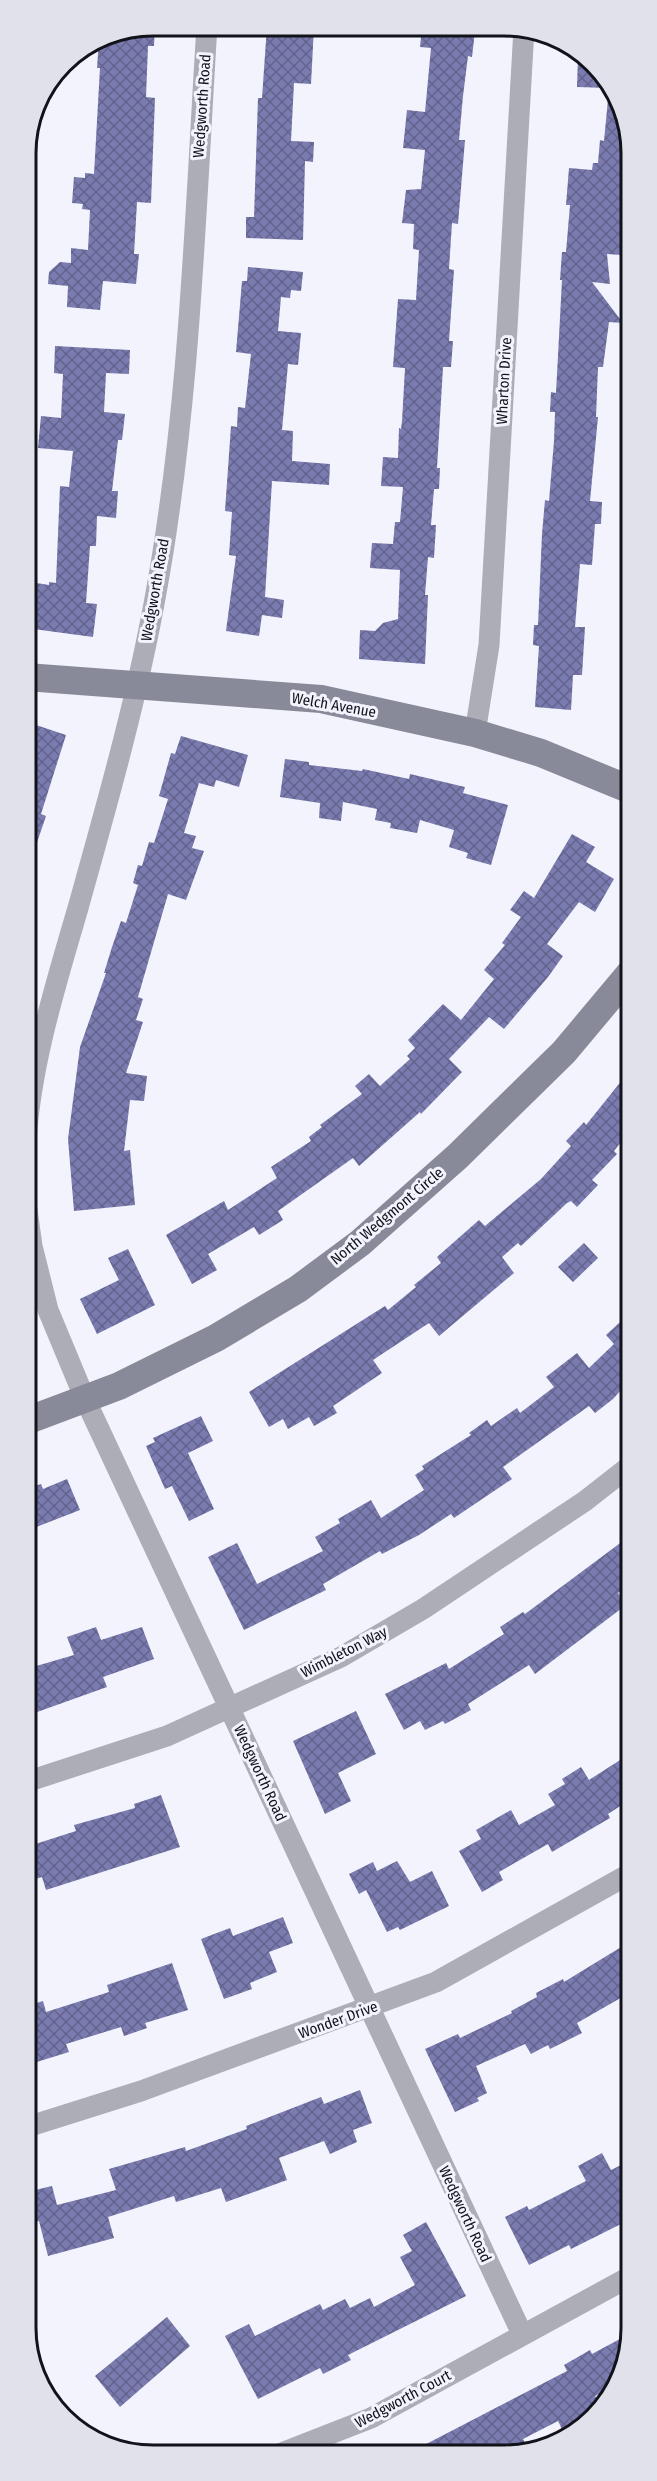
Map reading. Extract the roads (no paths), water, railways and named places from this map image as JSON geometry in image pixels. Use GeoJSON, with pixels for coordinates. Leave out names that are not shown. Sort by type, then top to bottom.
{"type":"FeatureCollection","features":[{"type":"Feature","properties":{"kind":"street","name":"Wedgworth Road"},"geometry":{"type":"LineString","coordinates":[[36,1075],[47,1018],[89,868],[136,684],[156,593],[183,412],[206,36]]}},
{"type":"Feature","properties":{"kind":"street","name":"Wharton Drive"},"geometry":{"type":"LineString","coordinates":[[475,733],[489,645],[523,38]]}},
{"type":"Feature","properties":{"kind":"street","name":"Welch Avenue"},"geometry":{"type":"LineString","coordinates":[[36,678],[321,699],[475,733],[540,753],[621,786]]}},
{"type":"Feature","properties":{"kind":"street","name":"North Wedgmont Circle"},"geometry":{"type":"LineString","coordinates":[[36,1417],[119,1386],[216,1338],[298,1289],[360,1243],[458,1156],[564,1052],[621,984]]}},
{"type":"Feature","properties":{"kind":"street","name":"Wedgworth Road"},"geometry":{"type":"LineString","coordinates":[[36,1262],[48,1310],[86,1399],[522,2334]]}},
{"type":"Feature","properties":{"kind":"street","name":"Wimbleton Way"},"geometry":{"type":"LineString","coordinates":[[36,1779],[167,1736],[341,1657],[423,1610],[585,1501],[621,1473]]}},
{"type":"Feature","properties":{"kind":"street","name":"Wonder Drive"},"geometry":{"type":"LineString","coordinates":[[36,2124],[141,2091],[369,2009],[436,1982],[621,1879]]}},
{"type":"Feature","properties":{"kind":"street","name":"Wedgworth Court"},"geometry":{"type":"LineString","coordinates":[[302,2445],[372,2418],[621,2281]]}}]}
